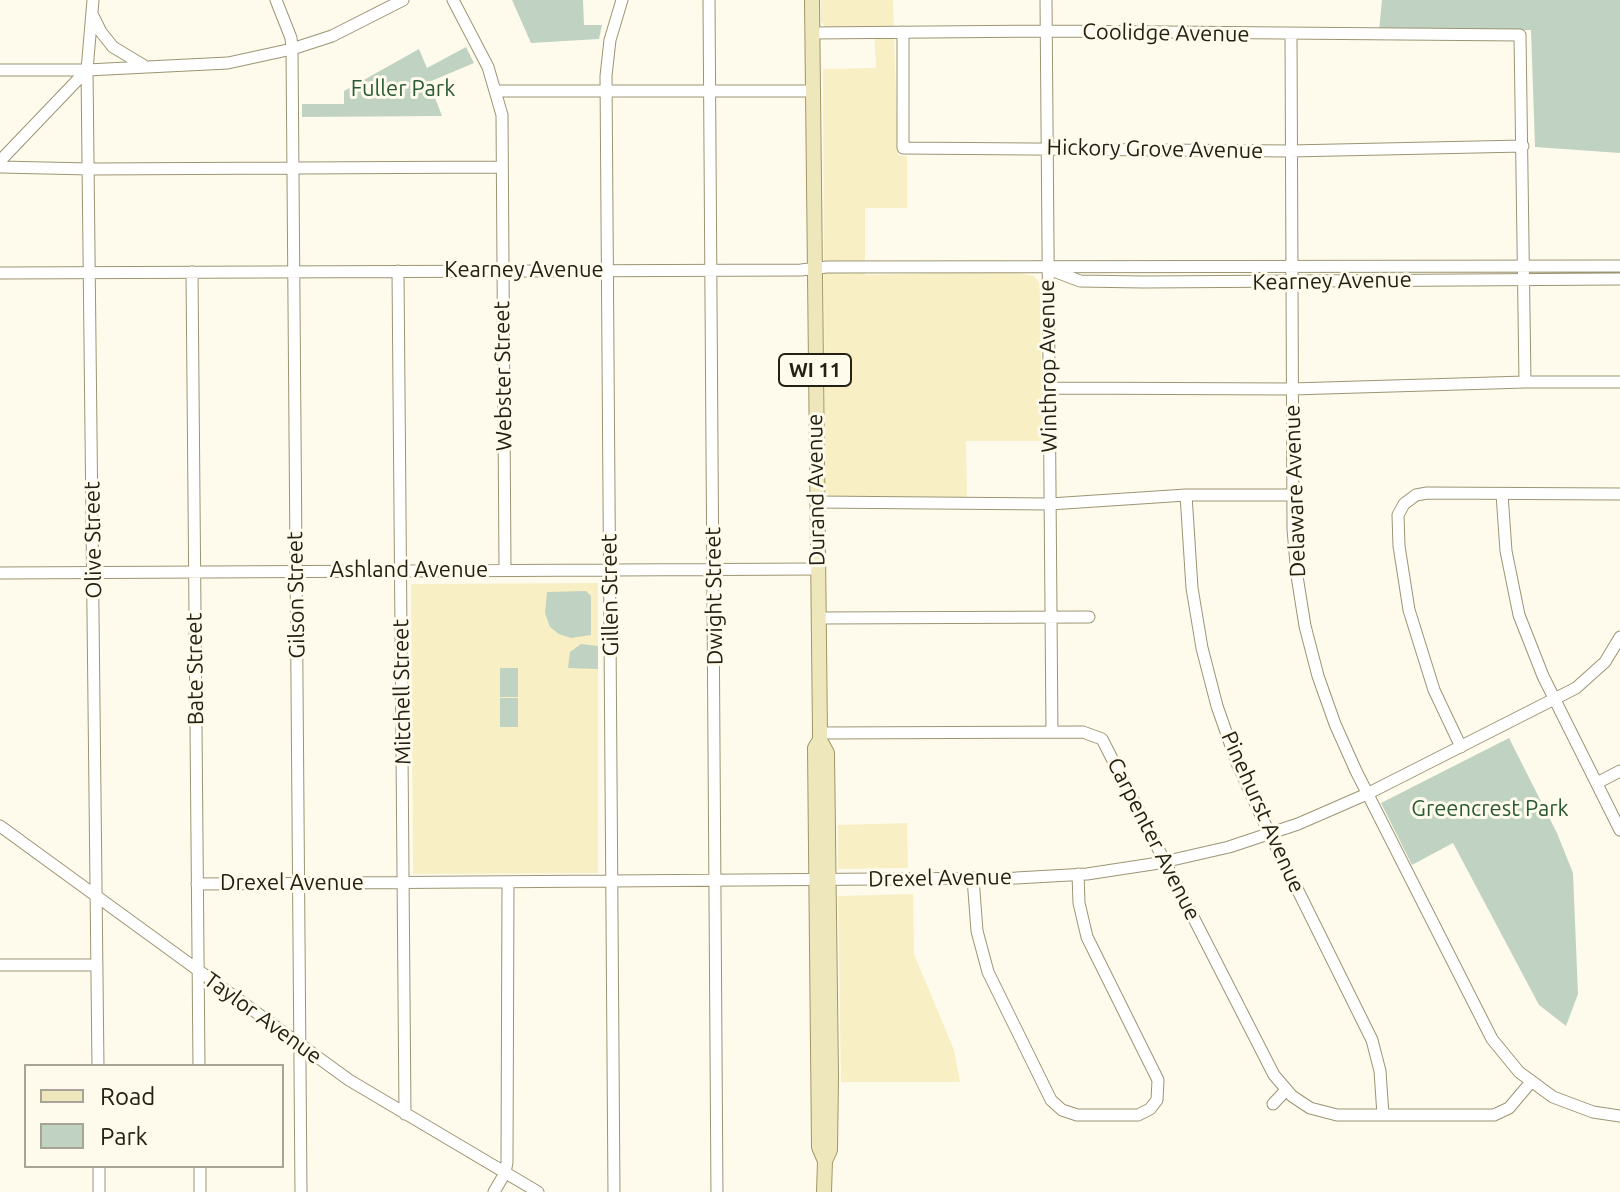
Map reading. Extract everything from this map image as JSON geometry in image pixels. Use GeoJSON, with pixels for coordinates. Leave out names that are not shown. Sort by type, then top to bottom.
{"type":"FeatureCollection","features":[{"type":"Feature","properties":{"kind":"main road","name":"Durand Avenue"},"geometry":{"type":"LineString","coordinates":[[812,0],[820,736],[827,753],[822,880],[831,1123],[824,1192]]}},
{"type":"Feature","properties":{"kind":"street","name":"Olive Street"},"geometry":{"type":"LineString","coordinates":[[93,0],[87,70],[98,1064]]}},
{"type":"Feature","properties":{"kind":"street","name":"Gilson Street"},"geometry":{"type":"LineString","coordinates":[[276,0],[291,38],[292,49],[301,1192]]}},
{"type":"Feature","properties":{"kind":"street"},"geometry":{"type":"LineString","coordinates":[[0,70],[87,70],[228,63],[292,49],[332,36],[403,0]]}},
{"type":"Feature","properties":{"kind":"street","name":"Webster Street"},"geometry":{"type":"LineString","coordinates":[[453,0],[478,44],[502,115],[505,570]]}},
{"type":"Feature","properties":{"kind":"street","name":"Gillen Street"},"geometry":{"type":"LineString","coordinates":[[614,1192],[606,91],[610,40],[622,0]]}},
{"type":"Feature","properties":{"kind":"street","name":"Dwight Street"},"geometry":{"type":"LineString","coordinates":[[709,0],[717,1192]]}},
{"type":"Feature","properties":{"kind":"street","name":"Winthrop Avenue"},"geometry":{"type":"LineString","coordinates":[[1046,0],[1052,732]]}},
{"type":"Feature","properties":{"kind":"street"},"geometry":{"type":"LineString","coordinates":[[92,13],[113,47],[145,67]]}},
{"type":"Feature","properties":{"kind":"street","name":"Coolidge Avenue"},"geometry":{"type":"LineString","coordinates":[[812,33],[1046,31],[1520,35],[1523,146]]}},
{"type":"Feature","properties":{"kind":"street","name":"Hickory Grove Avenue"},"geometry":{"type":"LineString","coordinates":[[903,32],[903,148],[1290,151],[1523,146]]}},
{"type":"Feature","properties":{"kind":"street","name":"Delaware Avenue"},"geometry":{"type":"LineString","coordinates":[[1291,34],[1292,495],[1297,576],[1305,626],[1318,676],[1335,724],[1367,794],[1492,1039],[1509,1062],[1531,1082],[1566,1103],[1593,1112],[1620,1116]]}},
{"type":"Feature","properties":{"kind":"street"},"geometry":{"type":"LineString","coordinates":[[0,161],[87,70]]}},
{"type":"Feature","properties":{"kind":"street"},"geometry":{"type":"LineString","coordinates":[[496,91],[813,91]]}},
{"type":"Feature","properties":{"kind":"street"},"geometry":{"type":"LineString","coordinates":[[1523,146],[1525,382]]}},
{"type":"Feature","properties":{"kind":"street"},"geometry":{"type":"LineString","coordinates":[[0,167],[502,167]]}},
{"type":"Feature","properties":{"kind":"street","name":"Kearney Avenue"},"geometry":{"type":"LineString","coordinates":[[1047,267],[1080,281],[1292,282],[1620,266]]}},
{"type":"Feature","properties":{"kind":"street","name":"Kearney Avenue"},"geometry":{"type":"LineString","coordinates":[[0,273],[1292,267],[1524,272],[1620,279]]}},
{"type":"Feature","properties":{"kind":"street","name":"Mitchell Street"},"geometry":{"type":"LineString","coordinates":[[398,271],[405,1114]]}},
{"type":"Feature","properties":{"kind":"street","name":"Bate Street"},"geometry":{"type":"LineString","coordinates":[[192,272],[199,1064]]}},
{"type":"Feature","properties":{"kind":"street"},"geometry":{"type":"LineString","coordinates":[[1048,388],[1292,389],[1620,382]]}},
{"type":"Feature","properties":{"kind":"street"},"geometry":{"type":"LineString","coordinates":[[1461,747],[1434,690],[1409,610],[1399,546],[1398,515],[1404,504],[1416,495],[1427,493],[1620,494]]}},
{"type":"Feature","properties":{"kind":"street"},"geometry":{"type":"LineString","coordinates":[[1502,494],[1506,551],[1519,615],[1555,700],[1620,830]]}},
{"type":"Feature","properties":{"kind":"street"},"geometry":{"type":"LineString","coordinates":[[816,502],[1050,504],[1186,495],[1292,495]]}},
{"type":"Feature","properties":{"kind":"street","name":"Pinehurst Avenue"},"geometry":{"type":"LineString","coordinates":[[1186,495],[1192,588],[1202,648],[1217,706],[1237,763],[1372,1040],[1380,1071],[1383,1115]]}},
{"type":"Feature","properties":{"kind":"street","name":"Ashland Avenue"},"geometry":{"type":"LineString","coordinates":[[0,573],[817,569]]}},
{"type":"Feature","properties":{"kind":"street"},"geometry":{"type":"LineString","coordinates":[[818,618],[1089,617]]}},
{"type":"Feature","properties":{"kind":"street","name":"Drexel Avenue"},"geometry":{"type":"LineString","coordinates":[[197,884],[973,878],[1078,874],[1166,862],[1270,834],[1367,794],[1555,700],[1592,677],[1611,655],[1620,637]]}},
{"type":"Feature","properties":{"kind":"street","name":"Carpenter Avenue"},"geometry":{"type":"LineString","coordinates":[[820,736],[1052,732],[1090,733],[1102,739],[1274,1075],[1299,1101],[1330,1114],[1383,1115]]}},
{"type":"Feature","properties":{"kind":"street"},"geometry":{"type":"LineString","coordinates":[[1597,783],[1620,771]]}},
{"type":"Feature","properties":{"kind":"street","name":"Taylor Avenue"},"geometry":{"type":"LineString","coordinates":[[0,826],[349,1080],[538,1192]]}},
{"type":"Feature","properties":{"kind":"street"},"geometry":{"type":"LineString","coordinates":[[973,878],[977,931],[988,972],[1051,1100],[1062,1110],[1077,1115],[1133,1115],[1150,1109],[1158,1097],[1158,1080],[1087,937],[1080,914],[1078,874]]}},
{"type":"Feature","properties":{"kind":"street"},"geometry":{"type":"LineString","coordinates":[[494,1192],[505,1173],[507,1162],[508,882]]}},
{"type":"Feature","properties":{"kind":"street"},"geometry":{"type":"LineString","coordinates":[[0,965],[97,965]]}},
{"type":"Feature","properties":{"kind":"street"},"geometry":{"type":"LineString","coordinates":[[1383,1115],[1494,1115],[1509,1108],[1531,1082]]}},
{"type":"Feature","properties":{"kind":"street"},"geometry":{"type":"LineString","coordinates":[[1273,1104],[1286,1090]]}},
{"type":"Feature","properties":{"kind":"street"},"geometry":{"type":"LineString","coordinates":[[99,1168],[99,1192]]}},
{"type":"Feature","properties":{"kind":"street"},"geometry":{"type":"LineString","coordinates":[[200,1168],[200,1192]]}},
{"type":"Feature","properties":{"kind":"shaded area"},"geometry":{"type":"Polygon","coordinates":[[[821,0],[893,0],[898,155],[907,156],[907,208],[865,208],[865,275],[1010,271],[1034,276],[1040,284],[1042,441],[966,441],[967,499],[830,498],[825,489],[823,69],[876,68],[874,28],[826,28],[821,21],[821,0]]]}},
{"type":"Feature","properties":{"kind":"shaded area"},"geometry":{"type":"Polygon","coordinates":[[[598,583],[598,873],[413,874],[411,584],[598,583]]]}},
{"type":"Feature","properties":{"kind":"shaded area"},"geometry":{"type":"Polygon","coordinates":[[[907,823],[908,868],[838,869],[838,825],[907,823]]]}},
{"type":"Feature","properties":{"kind":"shaded area"},"geometry":{"type":"Polygon","coordinates":[[[913,894],[914,954],[954,1050],[960,1082],[841,1082],[838,896],[913,894]]]}},
{"type":"Feature","properties":{"kind":"green space"},"geometry":{"type":"Polygon","coordinates":[[[512,0],[583,0],[584,25],[602,25],[599,39],[531,43],[512,0]]]}},
{"type":"Feature","properties":{"kind":"green space"},"geometry":{"type":"Polygon","coordinates":[[[1382,0],[1620,0],[1620,153],[1535,147],[1531,30],[1379,31],[1382,0]]]}},
{"type":"Feature","properties":{"kind":"green space","name":"Fuller Park"},"geometry":{"type":"Polygon","coordinates":[[[466,47],[474,63],[429,82],[442,116],[302,117],[302,104],[344,104],[344,91],[419,49],[427,68],[466,47]]]}},
{"type":"Feature","properties":{"kind":"green space"},"geometry":{"type":"Polygon","coordinates":[[[586,591],[591,596],[591,635],[571,638],[550,627],[545,613],[547,592],[586,591]]]}},
{"type":"Feature","properties":{"kind":"green space"},"geometry":{"type":"Polygon","coordinates":[[[581,644],[598,646],[598,669],[568,668],[570,652],[581,644]]]}},
{"type":"Feature","properties":{"kind":"green space"},"geometry":{"type":"Polygon","coordinates":[[[500,668],[518,668],[518,697],[500,697],[500,668]]]}},
{"type":"Feature","properties":{"kind":"green space"},"geometry":{"type":"Polygon","coordinates":[[[500,698],[518,698],[518,727],[500,727],[500,698]]]}},
{"type":"Feature","properties":{"kind":"green space","name":"Greencrest Park"},"geometry":{"type":"Polygon","coordinates":[[[1509,738],[1557,833],[1573,873],[1578,994],[1566,1026],[1539,1005],[1453,843],[1412,865],[1381,803],[1509,738]]]}}]}
